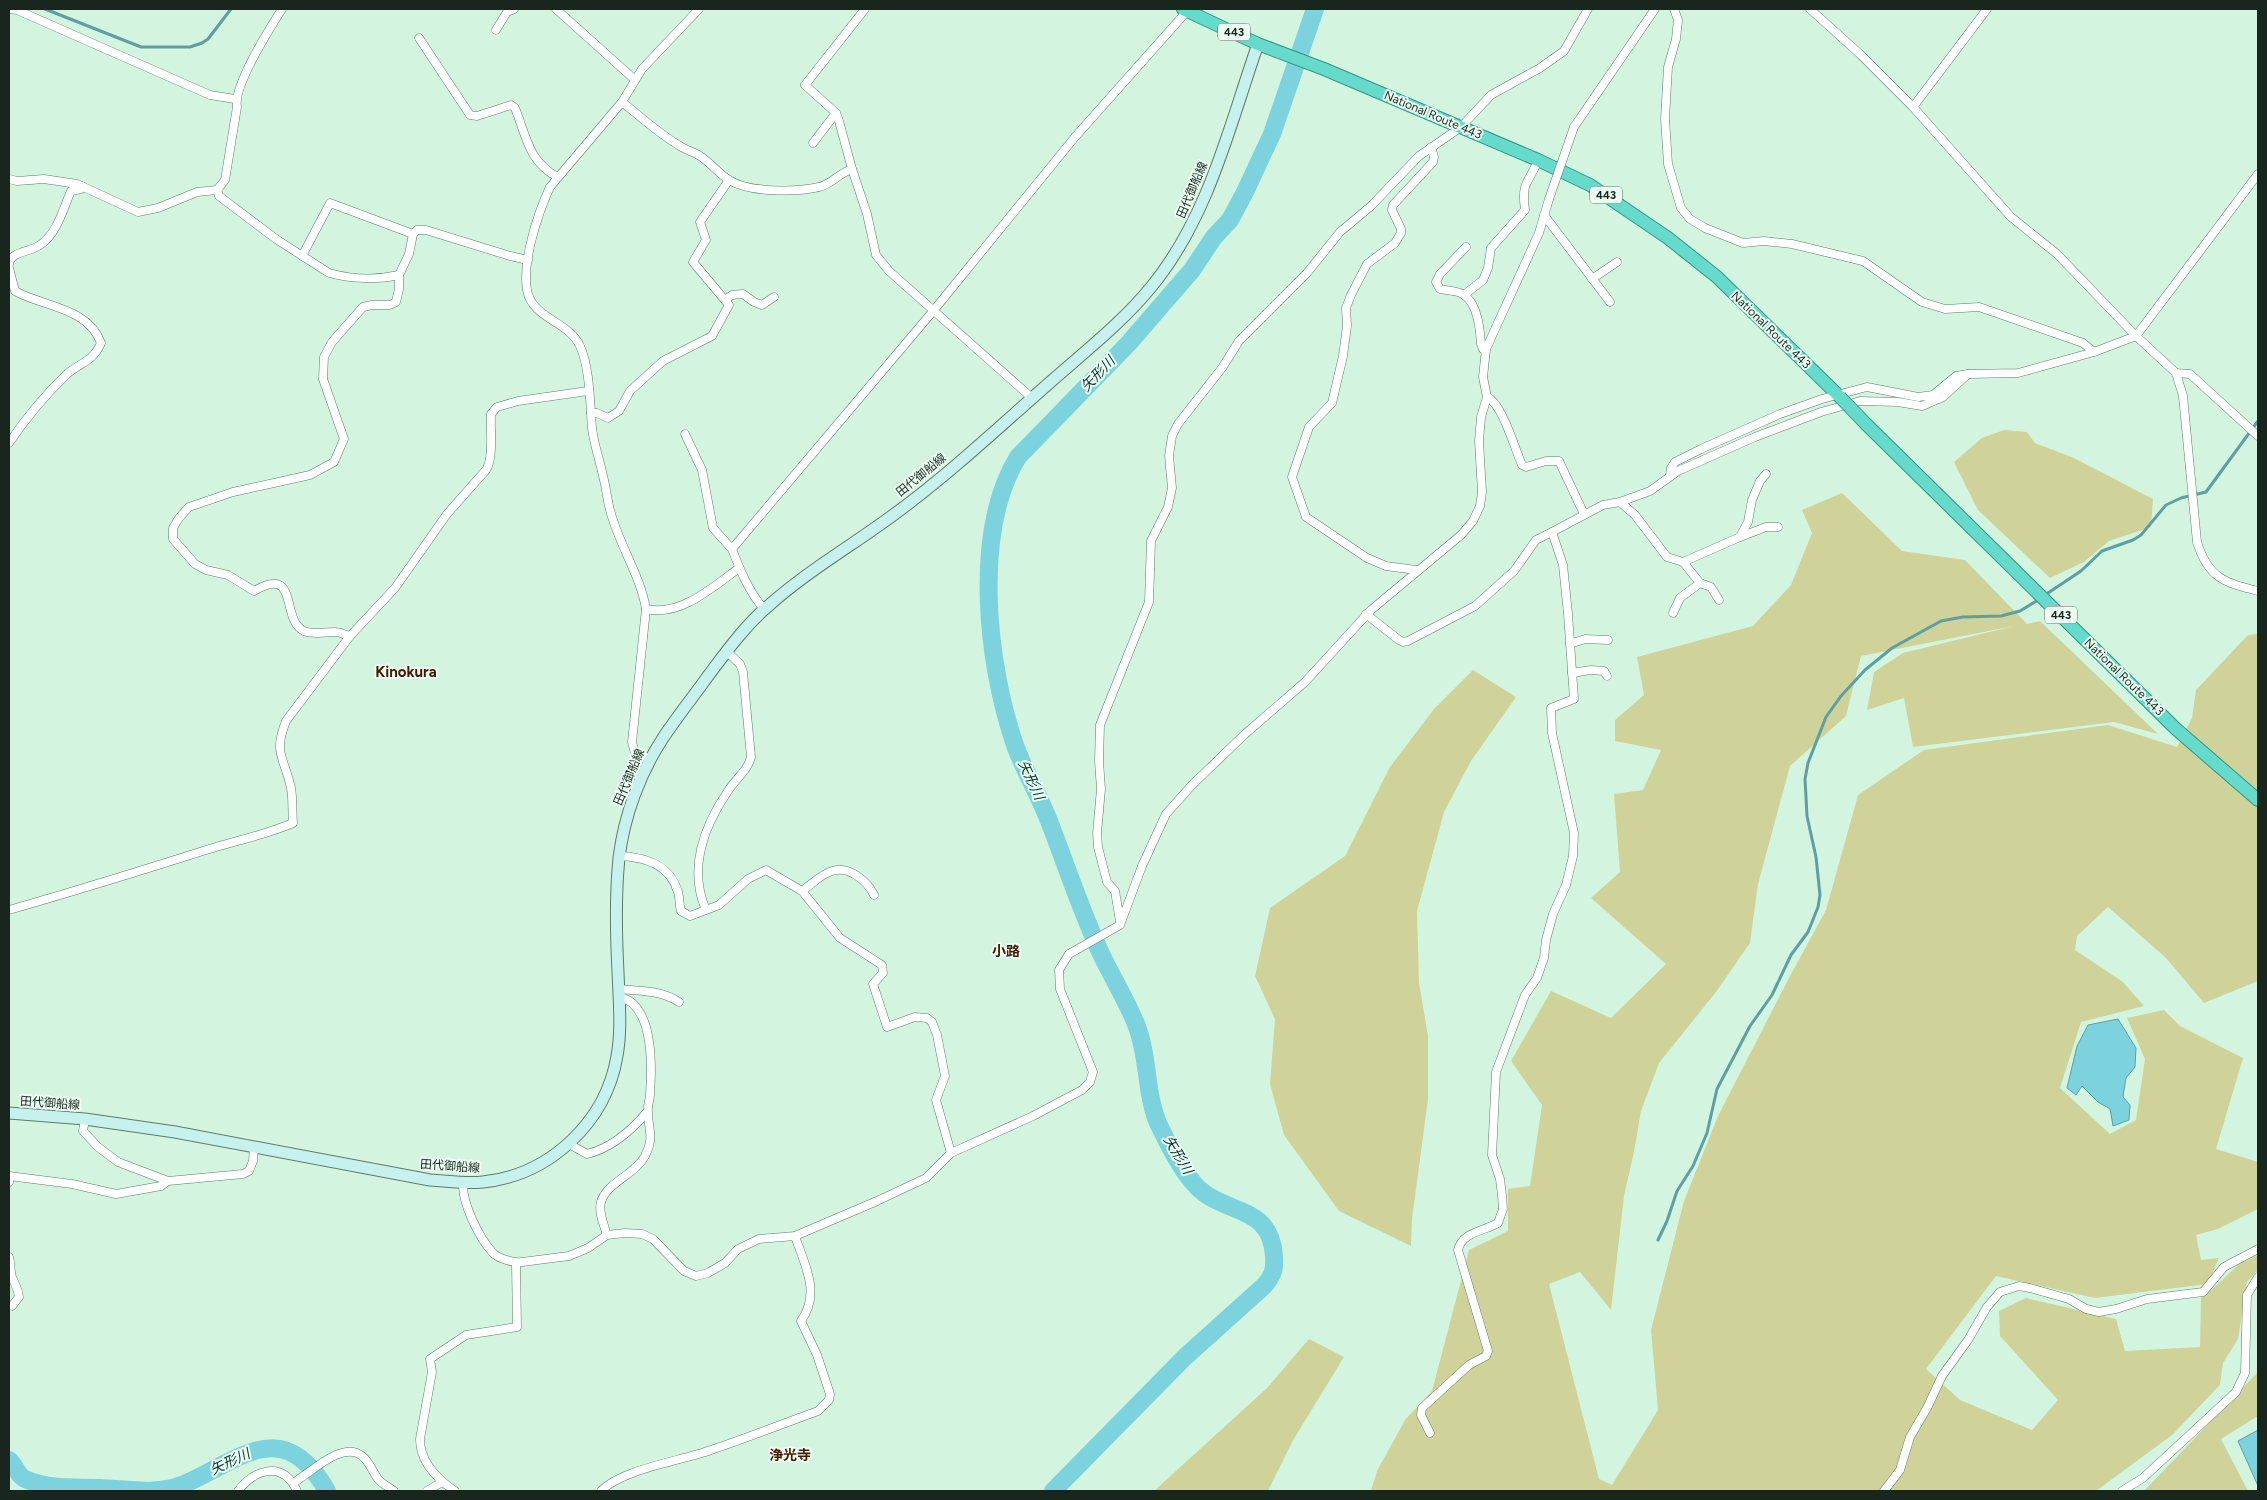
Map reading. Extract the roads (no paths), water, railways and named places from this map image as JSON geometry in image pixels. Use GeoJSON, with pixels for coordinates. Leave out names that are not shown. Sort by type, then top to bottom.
{"type":"FeatureCollection","features":[{"type":"Feature","properties":{"kind":"highway","name":"National Route 443"},"geometry":{"type":"LineString","coordinates":[[1186,9],[1258,44],[1324,69],[1538,160],[1590,185],[1668,238],[1717,277],[2169,722],[2258,800]]}},
{"type":"Feature","properties":{"kind":"main road","name":"田代御船線"},"geometry":{"type":"LineString","coordinates":[[9,1114],[85,1119],[174,1132],[430,1180],[463,1183],[484,1182],[530,1170],[548,1160],[569,1144],[580,1133],[608,1090],[617,1057],[619,993],[615,910],[619,856],[633,800],[649,760],[674,722],[726,651],[764,609],[810,572],[904,507],[952,468],[1115,325],[1152,287],[1186,237],[1208,192],[1258,44]]}},
{"type":"Feature","properties":{"kind":"street"},"geometry":{"type":"LineString","coordinates":[[9,9],[35,17],[210,95],[235,99]]}},
{"type":"Feature","properties":{"kind":"street"},"geometry":{"type":"LineString","coordinates":[[9,179],[27,181],[44,179],[82,186],[138,212],[158,208],[197,192],[217,190],[225,180],[237,107],[235,99],[246,72],[282,9]]}},
{"type":"Feature","properties":{"kind":"street"},"geometry":{"type":"LineString","coordinates":[[496,30],[507,12],[514,9]]}},
{"type":"Feature","properties":{"kind":"street"},"geometry":{"type":"LineString","coordinates":[[556,9],[634,79]]}},
{"type":"Feature","properties":{"kind":"street"},"geometry":{"type":"LineString","coordinates":[[649,760],[634,750],[632,742],[646,609],[643,591],[634,568],[619,540],[609,509],[592,431],[583,353],[577,340],[568,330],[540,312],[529,298],[526,289],[528,260],[544,201],[558,177],[622,102],[634,79],[699,9]]}},
{"type":"Feature","properties":{"kind":"street"},"geometry":{"type":"LineString","coordinates":[[865,9],[805,85],[836,113],[867,214],[879,261],[1032,398]]}},
{"type":"Feature","properties":{"kind":"street"},"geometry":{"type":"LineString","coordinates":[[732,549],[934,310],[1076,137],[1186,9]]}},
{"type":"Feature","properties":{"kind":"street"},"geometry":{"type":"LineString","coordinates":[[1120,921],[1114,891],[1107,882],[1098,847],[1097,833],[1101,789],[1099,761],[1100,725],[1149,602],[1151,542],[1168,508],[1172,488],[1169,456],[1172,436],[1178,424],[1222,368],[1239,341],[1307,273],[1340,232],[1371,206],[1419,156],[1461,127],[1491,95],[1540,68],[1564,51],[1588,9]]}},
{"type":"Feature","properties":{"kind":"street"},"geometry":{"type":"LineString","coordinates":[[463,1183],[467,1206],[488,1245],[494,1254],[516,1263],[569,1256],[588,1248],[607,1235],[642,1234],[653,1239],[684,1272],[696,1276],[708,1273],[725,1263],[738,1249],[759,1239],[795,1236],[926,1178],[951,1153],[1033,1116],[1082,1090],[1090,1082],[1093,1072],[1060,989],[1059,980],[1063,962],[1073,951],[1115,930],[1120,925],[1156,831],[1166,814],[1192,785],[1245,734],[1305,682],[1366,614],[1416,570],[1461,535],[1473,522],[1480,506],[1482,492],[1479,441],[1481,417],[1487,397],[1483,377],[1486,349],[1539,234],[1548,199],[1574,127],[1656,9]]}},
{"type":"Feature","properties":{"kind":"street"},"geometry":{"type":"LineString","coordinates":[[1674,9],[1678,20],[1676,39],[1668,67],[1665,119],[1673,186],[1680,208],[1690,219],[1743,243],[1764,241],[1792,244],[1863,261],[1922,302],[1945,309],[1979,307],[2083,343],[2094,352]]}},
{"type":"Feature","properties":{"kind":"street"},"geometry":{"type":"LineString","coordinates":[[1810,9],[1861,54],[1913,107],[2011,217],[2057,254],[2136,336],[2176,372],[2183,396],[2197,542],[2202,560],[2213,574],[2230,584],[2258,591]]}},
{"type":"Feature","properties":{"kind":"street"},"geometry":{"type":"LineString","coordinates":[[1913,107],[1987,9]]}},
{"type":"Feature","properties":{"kind":"street"},"geometry":{"type":"LineString","coordinates":[[419,38],[470,115],[477,116],[511,106],[515,108],[535,159],[541,167],[558,177]]}},
{"type":"Feature","properties":{"kind":"street"},"geometry":{"type":"LineString","coordinates":[[622,102],[680,146],[699,155],[728,180],[751,187],[789,191],[826,185],[837,176],[852,169]]}},
{"type":"Feature","properties":{"kind":"street"},"geometry":{"type":"LineString","coordinates":[[813,143],[836,113]]}},
{"type":"Feature","properties":{"kind":"street"},"geometry":{"type":"LineString","coordinates":[[1416,570],[1386,566],[1367,558],[1306,517],[1292,477],[1309,427],[1332,403],[1343,356],[1347,326],[1346,308],[1351,295],[1367,264],[1399,239],[1401,229],[1392,210],[1393,205],[1433,162],[1434,157],[1431,147]]}},
{"type":"Feature","properties":{"kind":"street"},"geometry":{"type":"LineString","coordinates":[[1464,295],[1483,280],[1488,268],[1491,248],[1525,210],[1524,185],[1534,171],[1538,160]]}},
{"type":"Feature","properties":{"kind":"street"},"geometry":{"type":"LineString","coordinates":[[1670,476],[1671,468],[1676,462],[1722,439],[1780,414],[1867,387],[1918,397],[1933,395],[1956,376],[2018,373],[2094,352],[2136,336],[2258,174]]}},
{"type":"Feature","properties":{"kind":"street"},"geometry":{"type":"LineString","coordinates":[[591,413],[597,413],[608,418],[615,415],[630,390],[648,373],[672,355],[712,336],[728,307],[725,300],[693,262],[706,240],[700,222],[728,180]]}},
{"type":"Feature","properties":{"kind":"street"},"geometry":{"type":"LineString","coordinates":[[9,264],[9,260],[15,255],[38,247],[46,242],[71,191],[81,189],[82,186]]}},
{"type":"Feature","properties":{"kind":"street"},"geometry":{"type":"LineString","coordinates":[[217,190],[219,196],[252,222],[329,273],[344,277],[384,278],[400,275]]}},
{"type":"Feature","properties":{"kind":"street"},"geometry":{"type":"LineString","coordinates":[[302,256],[330,203],[413,234]]}},
{"type":"Feature","properties":{"kind":"street"},"geometry":{"type":"LineString","coordinates":[[1544,215],[1548,217],[1610,302]]}},
{"type":"Feature","properties":{"kind":"street"},"geometry":{"type":"LineString","coordinates":[[350,636],[336,632],[314,633],[303,630],[295,624],[287,594],[278,585],[271,583],[254,591],[228,575],[206,570],[194,564],[184,550],[175,544],[173,528],[178,518],[189,507],[233,492],[310,475],[334,462],[344,439],[323,378],[324,357],[332,342],[363,307],[372,304],[390,305],[396,302],[400,275],[409,254],[413,234],[417,230],[426,230],[528,260]]}},
{"type":"Feature","properties":{"kind":"street"},"geometry":{"type":"LineString","coordinates":[[1466,247],[1440,274],[1436,282],[1440,289],[1464,295],[1476,314],[1481,344],[1483,349],[1486,349]]}},
{"type":"Feature","properties":{"kind":"street"},"geometry":{"type":"LineString","coordinates":[[1592,279],[1617,262]]}},
{"type":"Feature","properties":{"kind":"street"},"geometry":{"type":"LineString","coordinates":[[9,268],[15,291],[71,313],[92,328],[98,334],[101,343],[91,358],[69,373],[28,415],[9,444]]}},
{"type":"Feature","properties":{"kind":"street"},"geometry":{"type":"LineString","coordinates":[[725,300],[738,293],[762,305],[774,297]]}},
{"type":"Feature","properties":{"kind":"street"},"geometry":{"type":"LineString","coordinates":[[2176,372],[2190,374],[2258,436]]}},
{"type":"Feature","properties":{"kind":"street"},"geometry":{"type":"LineString","coordinates":[[1366,614],[1399,640],[1403,642],[1408,641],[1475,606],[1514,571],[1536,540],[1584,514],[1603,505],[1620,502],[1650,492],[1678,471],[1729,447],[1822,412],[1860,401],[1898,402],[1922,406],[1943,397],[1968,374]]}},
{"type":"Feature","properties":{"kind":"street"},"geometry":{"type":"LineString","coordinates":[[9,910],[152,868],[227,843],[275,831],[293,823],[291,787],[279,750],[281,734],[286,721],[350,636],[395,588],[446,514],[486,470],[492,456],[490,438],[491,414],[497,407],[518,401],[588,391]]}},
{"type":"Feature","properties":{"kind":"street"},"geometry":{"type":"LineString","coordinates":[[1487,397],[1495,403],[1501,414],[1522,465],[1526,468],[1546,461],[1559,461],[1584,514]]}},
{"type":"Feature","properties":{"kind":"street"},"geometry":{"type":"LineString","coordinates":[[685,434],[702,470],[713,528],[732,549],[757,600],[764,609]]}},
{"type":"Feature","properties":{"kind":"street"},"geometry":{"type":"LineString","coordinates":[[1740,537],[1748,522],[1752,500],[1760,481],[1766,474]]}},
{"type":"Feature","properties":{"kind":"street"},"geometry":{"type":"LineString","coordinates":[[1620,502],[1635,515],[1667,557],[1682,562],[1700,583],[1712,587],[1720,600]]}},
{"type":"Feature","properties":{"kind":"street"},"geometry":{"type":"LineString","coordinates":[[1682,562],[1766,527],[1778,527]]}},
{"type":"Feature","properties":{"kind":"street"},"geometry":{"type":"LineString","coordinates":[[1430,1433],[1421,1415],[1422,1408],[1469,1365],[1486,1356],[1488,1351],[1476,1317],[1458,1250],[1459,1243],[1466,1236],[1498,1222],[1503,1209],[1500,1180],[1492,1155],[1496,1072],[1525,995],[1537,978],[1544,958],[1546,940],[1556,908],[1566,885],[1573,856],[1574,833],[1552,733],[1550,713],[1551,708],[1556,705],[1574,700],[1563,565],[1552,532]]}},
{"type":"Feature","properties":{"kind":"street"},"geometry":{"type":"LineString","coordinates":[[646,609],[661,612],[681,604],[712,588],[740,568]]}},
{"type":"Feature","properties":{"kind":"street"},"geometry":{"type":"LineString","coordinates":[[1673,613],[1680,598],[1700,583]]}},
{"type":"Feature","properties":{"kind":"street"},"geometry":{"type":"LineString","coordinates":[[1570,644],[1585,639],[1608,640]]}},
{"type":"Feature","properties":{"kind":"street"},"geometry":{"type":"LineString","coordinates":[[706,910],[700,896],[698,882],[702,841],[707,827],[728,791],[745,773],[751,757],[744,672],[740,664],[726,651]]}},
{"type":"Feature","properties":{"kind":"street"},"geometry":{"type":"LineString","coordinates":[[1572,673],[1591,670],[1604,671],[1607,676]]}},
{"type":"Feature","properties":{"kind":"street"},"geometry":{"type":"LineString","coordinates":[[619,856],[651,861],[669,873],[678,889],[682,914],[690,916],[725,902],[748,879],[766,870],[802,891],[840,938],[882,965],[883,973],[873,984],[887,1027],[915,1016],[927,1018],[932,1022],[945,1076],[936,1100],[951,1153]]}},
{"type":"Feature","properties":{"kind":"street"},"geometry":{"type":"LineString","coordinates":[[802,891],[832,871],[838,870],[855,875],[866,881],[874,895]]}},
{"type":"Feature","properties":{"kind":"street"},"geometry":{"type":"LineString","coordinates":[[619,993],[659,994],[671,997],[678,1002]]}},
{"type":"Feature","properties":{"kind":"street"},"geometry":{"type":"LineString","coordinates":[[607,1235],[600,1203],[604,1195],[641,1164],[652,1137],[648,1112],[652,1068],[651,1046],[638,1008],[628,998],[619,993]]}},
{"type":"Feature","properties":{"kind":"street"},"geometry":{"type":"LineString","coordinates":[[569,1144],[587,1154],[599,1151],[622,1137],[648,1112]]}},
{"type":"Feature","properties":{"kind":"street"},"geometry":{"type":"LineString","coordinates":[[85,1119],[83,1131],[98,1147],[118,1162],[168,1180],[243,1174],[249,1171],[253,1161],[254,1148]]}},
{"type":"Feature","properties":{"kind":"street"},"geometry":{"type":"LineString","coordinates":[[9,1182],[9,1176],[72,1184],[116,1194],[161,1186],[168,1180]]}},
{"type":"Feature","properties":{"kind":"street"},"geometry":{"type":"LineString","coordinates":[[600,1491],[623,1478],[646,1469],[709,1451],[818,1411],[829,1400],[830,1394],[822,1371],[801,1321],[810,1309],[812,1289],[795,1236]]}},
{"type":"Feature","properties":{"kind":"street"},"geometry":{"type":"LineString","coordinates":[[1884,1491],[1900,1470],[1910,1437],[1927,1408],[1942,1376],[1973,1333],[1987,1307],[2000,1292],[2018,1286],[2030,1288],[2069,1299],[2086,1309],[2099,1312],[2147,1299],[2203,1292],[2224,1267],[2258,1250]]}},
{"type":"Feature","properties":{"kind":"street"},"geometry":{"type":"LineString","coordinates":[[9,1257],[12,1275],[19,1296],[12,1306]]}},
{"type":"Feature","properties":{"kind":"street"},"geometry":{"type":"LineString","coordinates":[[456,1491],[442,1482],[423,1458],[420,1450],[420,1439],[432,1372],[430,1359],[466,1335],[517,1327],[516,1263]]}},
{"type":"Feature","properties":{"kind":"street"},"geometry":{"type":"LineString","coordinates":[[2122,1491],[2143,1478],[2236,1392],[2245,1373],[2247,1295],[2258,1277]]}},
{"type":"Feature","properties":{"kind":"street"},"geometry":{"type":"LineString","coordinates":[[238,1491],[252,1476],[264,1470],[287,1477],[295,1487],[330,1459],[343,1452],[354,1452],[364,1457],[379,1480],[394,1491]]}},
{"type":"Feature","properties":{"kind":"street"},"geometry":{"type":"LineString","coordinates":[[427,1491],[442,1482]]}},
{"type":"Feature","properties":{"kind":"water"},"geometry":{"type":"Polygon","coordinates":[[[2118,1019],[2136,1048],[2135,1067],[2126,1078],[2123,1097],[2130,1105],[2129,1120],[2113,1126],[2110,1109],[2098,1102],[2082,1086],[2076,1095],[2067,1088],[2077,1046],[2088,1025],[2118,1019]]]}},
{"type":"Feature","properties":{"kind":"water"},"geometry":{"type":"Polygon","coordinates":[[[2258,1430],[2258,1486],[2238,1441],[2258,1430]]]}},
{"type":"Feature","properties":{"kind":"waterway"},"geometry":{"type":"LineString","coordinates":[[45,9],[141,47],[190,47],[202,43],[208,39],[231,9]]}},
{"type":"Feature","properties":{"kind":"waterway","name":"矢形川"},"geometry":{"type":"LineString","coordinates":[[1053,1491],[1185,1357],[1265,1285],[1273,1272],[1274,1256],[1271,1240],[1266,1229],[1258,1221],[1248,1214],[1215,1200],[1204,1193],[1190,1179],[1158,1123],[1151,1099],[1143,1049],[1136,1024],[1088,924],[1045,811],[1015,745],[1005,712],[997,676],[989,599],[989,560],[994,522],[1004,488],[1018,457],[1128,344],[1192,270],[1214,237],[1230,220],[1272,134],[1315,9]]}},
{"type":"Feature","properties":{"kind":"waterway"},"geometry":{"type":"LineString","coordinates":[[2045,595],[2081,571],[2102,551],[2133,540],[2141,535],[2166,505],[2181,498],[2206,492],[2258,421]]}},
{"type":"Feature","properties":{"kind":"waterway"},"geometry":{"type":"LineString","coordinates":[[1658,1240],[1667,1221],[1677,1191],[1693,1166],[1707,1133],[1717,1089],[1750,1026],[1772,995],[1791,955],[1808,932],[1818,907],[1820,895],[1816,857],[1807,816],[1805,779],[1808,763],[1826,717],[1841,696],[1865,670],[1892,648],[1941,621],[1963,617],[2001,616],[2020,611],[2038,600]]}},
{"type":"Feature","properties":{"kind":"waterway","name":"矢形川"},"geometry":{"type":"LineString","coordinates":[[9,1460],[23,1478],[34,1483],[62,1487],[152,1491],[182,1485],[241,1456],[259,1450],[277,1448],[294,1454],[310,1467],[327,1491]]}},
{"type":"Feature","properties":{"kind":"district","name":"Kinokura"},"geometry":{"type":"Point","coordinates":[406,672]}},
{"type":"Feature","properties":{"kind":"district","name":"小路"},"geometry":{"type":"Point","coordinates":[1006,951]}},
{"type":"Feature","properties":{"kind":"district","name":"浄光寺"},"geometry":{"type":"Point","coordinates":[790,1455]}}]}
